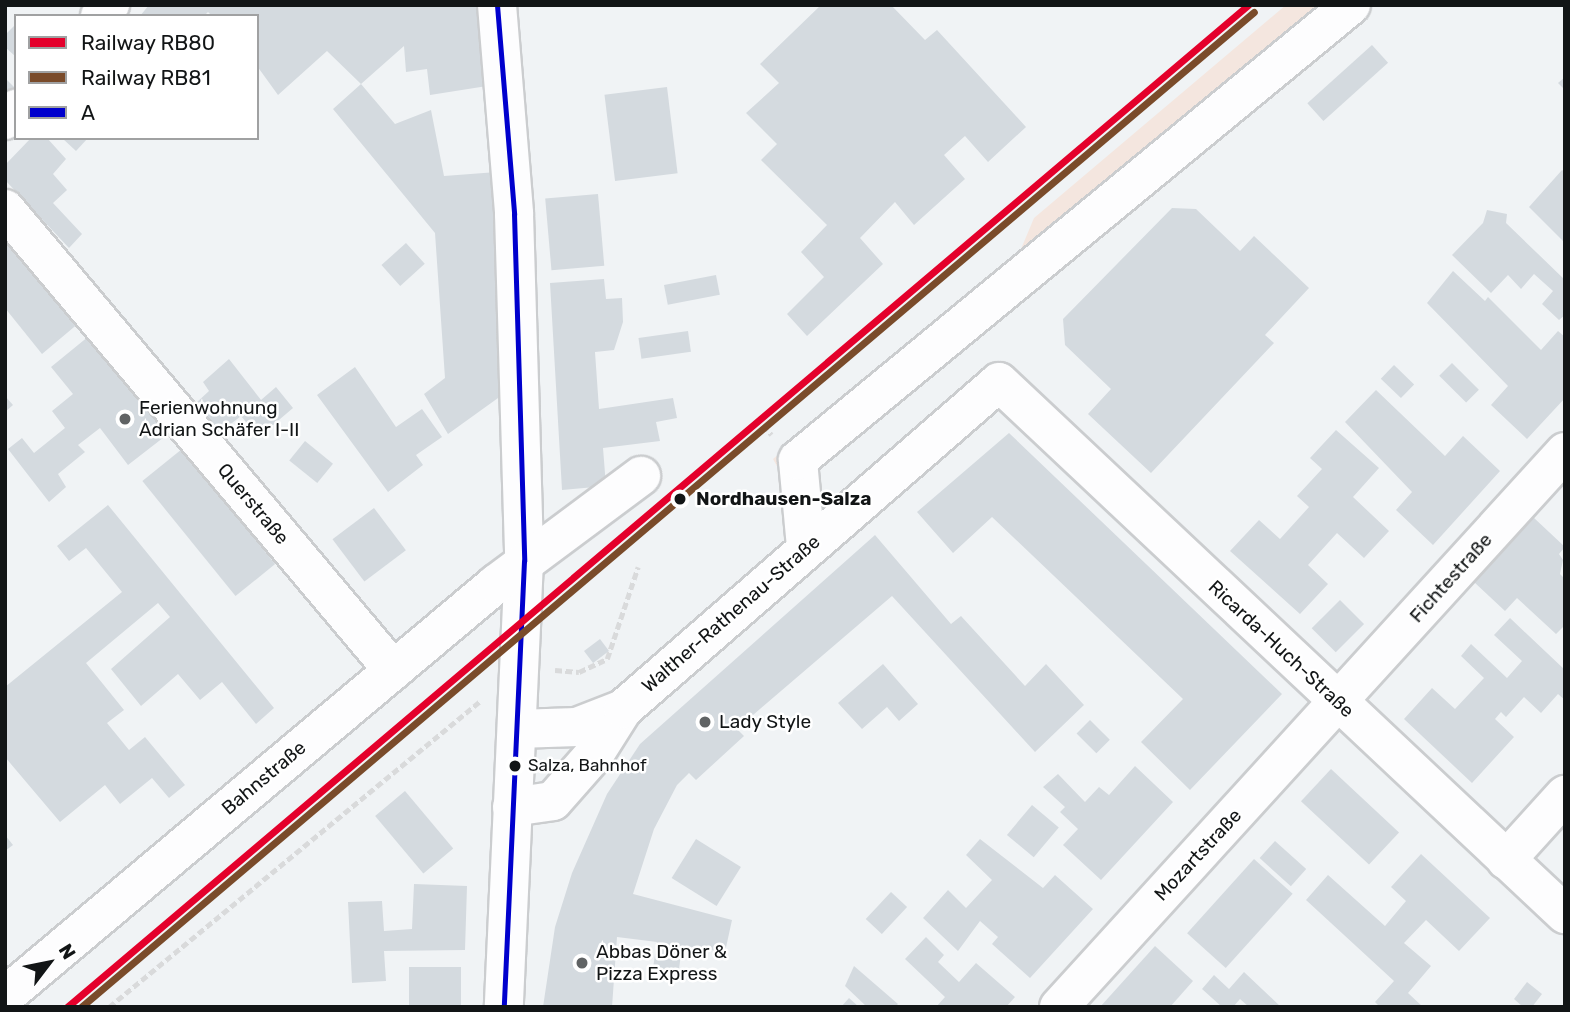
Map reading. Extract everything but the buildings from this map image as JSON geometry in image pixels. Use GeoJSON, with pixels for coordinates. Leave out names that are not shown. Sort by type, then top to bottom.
{"type":"FeatureCollection","features":[{"type":"Feature","properties":{"kind":"street"},"geometry":{"type":"LineString","coordinates":[[497,5],[514,214],[524,561],[504,1007]]}},
{"type":"Feature","properties":{"kind":"street"},"geometry":{"type":"LineString","coordinates":[[806,547],[798,460],[1351,5]]}},
{"type":"Feature","properties":{"kind":"street","name":"Querstraße"},"geometry":{"type":"LineString","coordinates":[[5,209],[393,670]]}},
{"type":"Feature","properties":{"kind":"street","name":"Walther-Rathenau-Straße"},"geometry":{"type":"LineString","coordinates":[[512,807],[553,801],[596,752],[623,709],[806,547],[999,382]]}},
{"type":"Feature","properties":{"kind":"street","name":"Ricarda-Huch-Straße"},"geometry":{"type":"LineString","coordinates":[[999,382],[1565,914]]}},
{"type":"Feature","properties":{"kind":"street","name":"Fichtestraße"},"geometry":{"type":"LineString","coordinates":[[1338,703],[1565,452]]}},
{"type":"Feature","properties":{"kind":"street","name":"Bahnstraße"},"geometry":{"type":"LineString","coordinates":[[5,996],[524,561],[641,475]]}},
{"type":"Feature","properties":{"kind":"street","name":"Mozartstraße"},"geometry":{"type":"LineString","coordinates":[[1059,1007],[1338,703]]}},
{"type":"Feature","properties":{"kind":"street","name":"Walther-Rathenau-Straße"},"geometry":{"type":"LineString","coordinates":[[517,729],[577,727],[623,709]]}},
{"type":"Feature","properties":{"kind":"street"},"geometry":{"type":"LineString","coordinates":[[1506,860],[1565,796]]}},
{"type":"Feature","properties":{"kind":"path"},"geometry":{"type":"LineString","coordinates":[[109,1007],[520,667],[579,672],[607,659],[638,567]]}},
{"type":"Feature","properties":{"kind":"shaded area"},"geometry":{"type":"Polygon","coordinates":[[[1286,5],[1363,5],[783,477],[773,459],[1021,249],[1034,218],[1286,5]]]}},
{"type":"Feature","properties":{"kind":"rail line","name":"RB80"},"geometry":{"type":"LineString","coordinates":[[67,1007],[1248,5]]}},
{"type":"Feature","properties":{"kind":"rail line","name":"RB81"},"geometry":{"type":"LineString","coordinates":[[81,1007],[1254,12]]}},
{"type":"Feature","properties":{"kind":"transit line","name":"A"},"geometry":{"type":"LineString","coordinates":[[497,5],[514,214],[524,561],[504,1007]]}},
{"type":"Feature","properties":{"kind":"place","name":"Ferienwohnung Adrian Schäfer I-II"},"geometry":{"type":"Point","coordinates":[125,419]}},
{"type":"Feature","properties":{"kind":"place","name":"Nordhausen-Salza"},"geometry":{"type":"Point","coordinates":[680,499]}},
{"type":"Feature","properties":{"kind":"place","name":"Lady Style"},"geometry":{"type":"Point","coordinates":[705,722]}},
{"type":"Feature","properties":{"kind":"place","name":"Salza, Bahnhof"},"geometry":{"type":"Point","coordinates":[515,766]}},
{"type":"Feature","properties":{"kind":"place","name":"Abbas Döner & Pizza Express"},"geometry":{"type":"Point","coordinates":[582,963]}}]}
